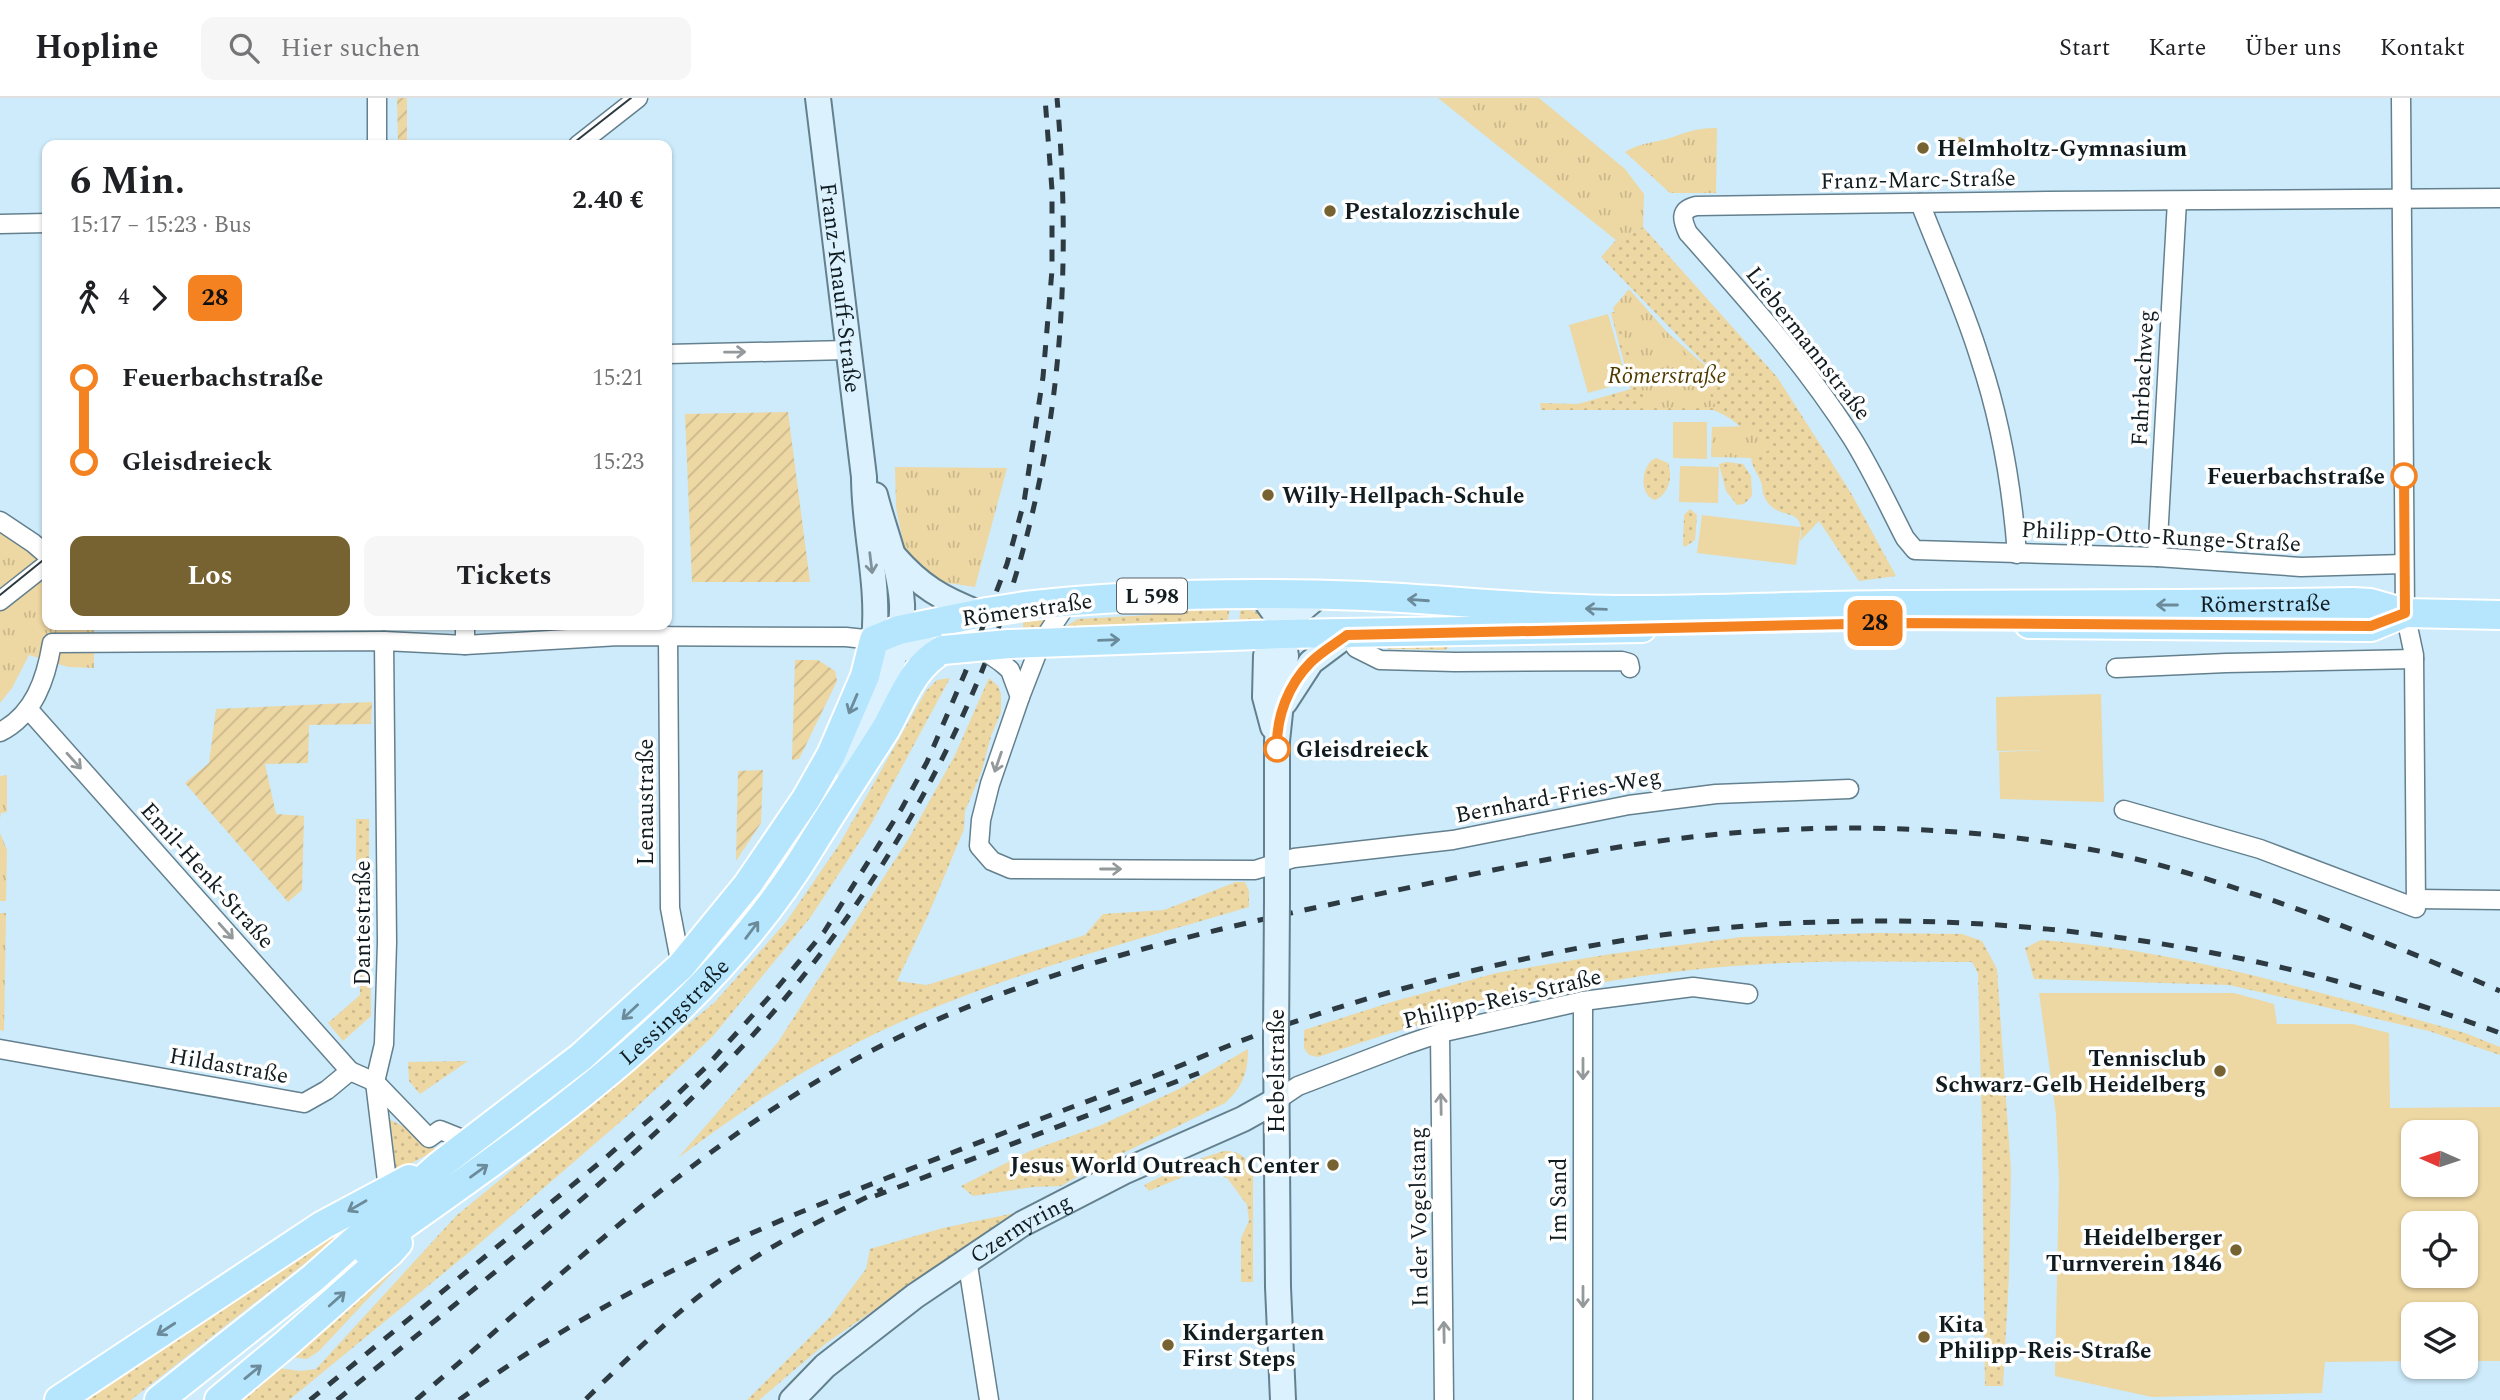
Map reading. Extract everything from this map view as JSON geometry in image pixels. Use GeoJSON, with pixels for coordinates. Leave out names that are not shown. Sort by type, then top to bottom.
{"type":"FeatureCollection","features":[{"type":"Feature","properties":{"kind":"main road","name":"Franz-Knauff-Straße"},"geometry":{"type":"LineString","coordinates":[[818,98],[864,477],[864,503],[876,608],[890,639]]}},
{"type":"Feature","properties":{"kind":"main road","name":"Franz-Knauff-Straße"},"geometry":{"type":"LineString","coordinates":[[864,477],[874,491],[893,556],[902,606],[890,639]]}},
{"type":"Feature","properties":{"kind":"main road"},"geometry":{"type":"LineString","coordinates":[[893,556],[912,577],[951,611]]}},
{"type":"Feature","properties":{"kind":"main road","name":"Römerstraße"},"geometry":{"type":"LineString","coordinates":[[890,639],[951,611],[979,613],[1069,601],[1261,594],[1625,610],[1884,605],[2353,602],[2370,603],[2405,613],[2500,615]]}},
{"type":"Feature","properties":{"kind":"main road","name":"Hebelstraße"},"geometry":{"type":"LineString","coordinates":[[1261,594],[1276,615],[1286,656],[1277,741],[1278,1287],[1283,1400]]}},
{"type":"Feature","properties":{"kind":"main road","name":"Hebelstraße"},"geometry":{"type":"LineString","coordinates":[[1277,741],[1265,697],[1266,655],[1294,616],[1319,595]]}},
{"type":"Feature","properties":{"kind":"main road","name":"Römerstraße"},"geometry":{"type":"LineString","coordinates":[[834,807],[886,728],[917,672],[942,650],[979,647],[1005,654],[1041,643],[1282,634],[1347,635],[1898,623],[2362,627],[2405,613]]}},
{"type":"Feature","properties":{"kind":"main road"},"geometry":{"type":"LineString","coordinates":[[1281,708],[1311,662],[1347,635]]}},
{"type":"Feature","properties":{"kind":"main road"},"geometry":{"type":"LineString","coordinates":[[890,639],[942,650]]}},
{"type":"Feature","properties":{"kind":"main road","name":"Lessingstraße"},"geometry":{"type":"LineString","coordinates":[[313,1278],[366,1251],[578,1096],[691,999],[747,937],[809,849],[834,807],[890,639]]}},
{"type":"Feature","properties":{"kind":"main road","name":"Lessingstraße"},"geometry":{"type":"LineString","coordinates":[[159,1400],[313,1278],[440,1165],[530,1099],[581,1057],[681,966],[748,884],[806,799],[836,744],[864,676],[890,639]]}},
{"type":"Feature","properties":{"kind":"main road"},"geometry":{"type":"LineString","coordinates":[[681,966],[691,999]]}},
{"type":"Feature","properties":{"kind":"main road","name":"Czernyring"},"geometry":{"type":"LineString","coordinates":[[792,1400],[825,1366],[967,1259],[1060,1202],[1243,1119],[1277,1100]]}},
{"type":"Feature","properties":{"kind":"main road"},"geometry":{"type":"LineString","coordinates":[[59,1400],[323,1225],[388,1188],[440,1165]]}},
{"type":"Feature","properties":{"kind":"main road"},"geometry":{"type":"LineString","coordinates":[[219,1400],[286,1345],[390,1252],[424,1210]]}},
{"type":"Feature","properties":{"kind":"street"},"geometry":{"type":"LineString","coordinates":[[377,98],[377,140]]}},
{"type":"Feature","properties":{"kind":"street"},"geometry":{"type":"LineString","coordinates":[[584,140],[638,98]]}},
{"type":"Feature","properties":{"kind":"street"},"geometry":{"type":"LineString","coordinates":[[2124,810],[2260,849],[2416,908],[2414,659],[2405,613],[2404,564],[2402,98]]}},
{"type":"Feature","properties":{"kind":"street","name":"Franz-Marc-Straße"},"geometry":{"type":"LineString","coordinates":[[1687,208],[2500,198]]}},
{"type":"Feature","properties":{"kind":"street","name":"Fahrbachweg"},"geometry":{"type":"LineString","coordinates":[[2157,557],[2177,201]]}},
{"type":"Feature","properties":{"kind":"street"},"geometry":{"type":"LineString","coordinates":[[1920,204],[1980,357],[1996,412],[2011,487],[2017,554]]}},
{"type":"Feature","properties":{"kind":"street","name":"Liebermannstraße"},"geometry":{"type":"LineString","coordinates":[[1687,208],[1682,220],[1688,233],[1754,308],[1816,385],[1853,440],[1914,550]]}},
{"type":"Feature","properties":{"kind":"street"},"geometry":{"type":"LineString","coordinates":[[0,224],[42,223]]}},
{"type":"Feature","properties":{"kind":"street"},"geometry":{"type":"LineString","coordinates":[[672,354],[849,350]]}},
{"type":"Feature","properties":{"kind":"street"},"geometry":{"type":"LineString","coordinates":[[0,521],[42,551]]}},
{"type":"Feature","properties":{"kind":"street","name":"Philipp-Otto-Runge-Straße"},"geometry":{"type":"LineString","coordinates":[[1914,550],[2157,557],[2301,567],[2404,564]]}},
{"type":"Feature","properties":{"kind":"street"},"geometry":{"type":"LineString","coordinates":[[0,601],[42,568]]}},
{"type":"Feature","properties":{"kind":"street"},"geometry":{"type":"LineString","coordinates":[[1069,601],[1041,643],[1020,697],[990,784],[981,820],[979,846],[992,861],[1011,869],[1255,870],[1277,862]]}},
{"type":"Feature","properties":{"kind":"street"},"geometry":{"type":"LineString","coordinates":[[465,630],[465,645]]}},
{"type":"Feature","properties":{"kind":"street","name":"Römerstraße"},"geometry":{"type":"LineString","coordinates":[[0,732],[12,726],[29,710],[42,684],[52,643],[377,635],[465,645],[619,636],[890,639]]}},
{"type":"Feature","properties":{"kind":"street","name":"Dantestraße"},"geometry":{"type":"LineString","coordinates":[[375,1082],[384,1044],[387,942],[377,635]]}},
{"type":"Feature","properties":{"kind":"street"},"geometry":{"type":"LineString","coordinates":[[1347,635],[1356,648],[1380,660],[1622,661],[1629,663],[1630,668]]}},
{"type":"Feature","properties":{"kind":"street","name":"Lenaustraße"},"geometry":{"type":"LineString","coordinates":[[668,636],[670,908],[681,966]]}},
{"type":"Feature","properties":{"kind":"street"},"geometry":{"type":"LineString","coordinates":[[1005,654],[1020,697]]}},
{"type":"Feature","properties":{"kind":"street"},"geometry":{"type":"LineString","coordinates":[[2116,668],[2414,659]]}},
{"type":"Feature","properties":{"kind":"street","name":"Emil-Henk-Straße"},"geometry":{"type":"LineString","coordinates":[[29,710],[350,1071]]}},
{"type":"Feature","properties":{"kind":"street","name":"Bernhard-Fries-Weg"},"geometry":{"type":"LineString","coordinates":[[1277,862],[1453,840],[1683,797],[1849,789]]}},
{"type":"Feature","properties":{"kind":"street"},"geometry":{"type":"LineString","coordinates":[[2416,899],[2500,900]]}},
{"type":"Feature","properties":{"kind":"street","name":"Philipp-Reis-Straße"},"geometry":{"type":"LineString","coordinates":[[1277,1100],[1298,1086],[1405,1045],[1440,1034],[1583,1001],[1693,987],[1748,994]]}},
{"type":"Feature","properties":{"kind":"street","name":"Im Sand"},"geometry":{"type":"LineString","coordinates":[[1583,1001],[1583,1400]]}},
{"type":"Feature","properties":{"kind":"street","name":"In der Vogelstang"},"geometry":{"type":"LineString","coordinates":[[1440,1034],[1444,1400]]}},
{"type":"Feature","properties":{"kind":"street","name":"Hildastraße"},"geometry":{"type":"LineString","coordinates":[[0,1049],[304,1103],[327,1090],[350,1071]]}},
{"type":"Feature","properties":{"kind":"street"},"geometry":{"type":"LineString","coordinates":[[350,1071],[375,1082],[429,1138],[440,1130],[470,1142]]}},
{"type":"Feature","properties":{"kind":"street"},"geometry":{"type":"LineString","coordinates":[[375,1082],[388,1188]]}},
{"type":"Feature","properties":{"kind":"street"},"geometry":{"type":"LineString","coordinates":[[967,1259],[989,1400]]}},
{"type":"Feature","properties":{"kind":"green space"},"geometry":{"type":"Polygon","coordinates":[[[397,98],[407,98],[407,140],[398,140],[397,98]]]}},
{"type":"Feature","properties":{"kind":"green space"},"geometry":{"type":"Polygon","coordinates":[[[1438,98],[1539,98],[1625,169],[1644,194],[1643,227],[1616,240],[1438,98]]]}},
{"type":"Feature","properties":{"kind":"green space"},"geometry":{"type":"Polygon","coordinates":[[[1717,128],[1716,193],[1670,193],[1625,152],[1637,146],[1689,132],[1717,128]]]}},
{"type":"Feature","properties":{"kind":"green space"},"geometry":{"type":"Polygon","coordinates":[[[1643,227],[1777,377],[1851,493],[1896,576],[1859,581],[1819,521],[1800,541],[1799,521],[1771,506],[1764,496],[1752,463],[1747,436],[1734,422],[1718,412],[1541,410],[1540,403],[1578,404],[1631,389],[1611,313],[1635,304],[1717,376],[1601,257],[1616,240],[1643,227]]]}},
{"type":"Feature","properties":{"kind":"green space","name":"Römerstraße"},"geometry":{"type":"Polygon","coordinates":[[[1629,289],[1696,365],[1716,407],[1648,408],[1613,308],[1629,289]]]}},
{"type":"Feature","properties":{"kind":"green space"},"geometry":{"type":"Polygon","coordinates":[[[1608,314],[1627,382],[1588,393],[1569,325],[1608,314]]]}},
{"type":"Feature","properties":{"kind":"green space"},"geometry":{"type":"Polygon","coordinates":[[[788,412],[810,582],[692,582],[685,414],[788,412]]]}},
{"type":"Feature","properties":{"kind":"green space"},"geometry":{"type":"Polygon","coordinates":[[[1673,422],[1707,422],[1707,459],[1673,458],[1673,422]]]}},
{"type":"Feature","properties":{"kind":"green space"},"geometry":{"type":"Polygon","coordinates":[[[1754,426],[1769,450],[1755,458],[1711,457],[1712,427],[1754,426]]]}},
{"type":"Feature","properties":{"kind":"green space"},"geometry":{"type":"Polygon","coordinates":[[[1656,458],[1668,463],[1670,473],[1667,489],[1655,500],[1646,492],[1644,479],[1647,466],[1656,458]]]}},
{"type":"Feature","properties":{"kind":"green space"},"geometry":{"type":"Polygon","coordinates":[[[1719,464],[1743,464],[1751,476],[1752,496],[1744,504],[1737,505],[1726,491],[1719,464]]]}},
{"type":"Feature","properties":{"kind":"green space"},"geometry":{"type":"Polygon","coordinates":[[[1680,466],[1719,467],[1718,503],[1679,502],[1680,466]]]}},
{"type":"Feature","properties":{"kind":"green space"},"geometry":{"type":"Polygon","coordinates":[[[895,467],[1007,468],[975,587],[934,578],[905,551],[896,507],[895,467]]]}},
{"type":"Feature","properties":{"kind":"green space"},"geometry":{"type":"Polygon","coordinates":[[[1690,509],[1697,515],[1695,540],[1685,547],[1684,515],[1690,509]]]}},
{"type":"Feature","properties":{"kind":"green space"},"geometry":{"type":"Polygon","coordinates":[[[1702,515],[1801,527],[1796,565],[1697,553],[1702,515]]]}},
{"type":"Feature","properties":{"kind":"green space"},"geometry":{"type":"Polygon","coordinates":[[[0,527],[42,559],[42,630],[94,630],[94,668],[68,667],[29,655],[12,688],[0,703],[0,527]]]}},
{"type":"Feature","properties":{"kind":"green space"},"geometry":{"type":"Polygon","coordinates":[[[1230,606],[1227,626],[1061,629],[1078,619],[1150,615],[1230,606]]]}},
{"type":"Feature","properties":{"kind":"green space"},"geometry":{"type":"Polygon","coordinates":[[[1248,609],[1260,613],[1264,620],[1259,625],[1239,625],[1240,611],[1248,609]]]}},
{"type":"Feature","properties":{"kind":"green space"},"geometry":{"type":"Polygon","coordinates":[[[1052,615],[1043,631],[1023,632],[1023,618],[1052,615]]]}},
{"type":"Feature","properties":{"kind":"green space"},"geometry":{"type":"Polygon","coordinates":[[[1445,641],[1448,647],[1446,650],[1388,649],[1383,644],[1445,641]]]}},
{"type":"Feature","properties":{"kind":"green space"},"geometry":{"type":"Polygon","coordinates":[[[795,660],[818,660],[835,671],[837,681],[799,759],[792,760],[795,660]]]}},
{"type":"Feature","properties":{"kind":"green space"},"geometry":{"type":"Polygon","coordinates":[[[950,678],[870,826],[810,918],[713,1036],[627,1116],[473,1249],[289,1400],[238,1400],[277,1368],[300,1371],[316,1369],[456,1216],[715,1002],[786,922],[839,845],[926,691],[937,680],[950,678]]]}},
{"type":"Feature","properties":{"kind":"green space"},"geometry":{"type":"Polygon","coordinates":[[[989,678],[998,686],[1001,694],[1001,712],[965,811],[964,829],[897,981],[927,985],[1085,935],[1103,914],[1164,910],[1236,882],[1245,882],[1249,891],[1249,907],[1044,968],[944,1004],[895,1025],[847,1048],[781,1086],[678,1158],[778,1042],[909,838],[955,755],[989,678]]]}},
{"type":"Feature","properties":{"kind":"green space"},"geometry":{"type":"Polygon","coordinates":[[[2101,694],[2104,802],[2000,799],[1999,752],[2049,750],[1997,751],[1996,697],[2101,694]]]}},
{"type":"Feature","properties":{"kind":"green space"},"geometry":{"type":"Polygon","coordinates":[[[372,702],[371,724],[309,725],[308,763],[265,764],[276,814],[304,816],[302,890],[288,902],[185,783],[209,763],[216,709],[372,702]]]}},
{"type":"Feature","properties":{"kind":"green space"},"geometry":{"type":"Polygon","coordinates":[[[858,721],[794,848],[765,890],[723,941],[712,940],[858,721]]]}},
{"type":"Feature","properties":{"kind":"green space"},"geometry":{"type":"Polygon","coordinates":[[[763,770],[761,823],[736,861],[738,771],[763,770]]]}},
{"type":"Feature","properties":{"kind":"green space"},"geometry":{"type":"Polygon","coordinates":[[[7,775],[7,812],[1,813],[0,819],[0,776],[7,775]]]}},
{"type":"Feature","properties":{"kind":"green space"},"geometry":{"type":"Polygon","coordinates":[[[356,819],[369,819],[369,899],[356,899],[356,819]]]}},
{"type":"Feature","properties":{"kind":"green space"},"geometry":{"type":"Polygon","coordinates":[[[0,833],[7,850],[6,901],[0,901],[0,833]]]}},
{"type":"Feature","properties":{"kind":"green space"},"geometry":{"type":"Polygon","coordinates":[[[0,913],[6,913],[4,1031],[0,1030],[0,913]]]}},
{"type":"Feature","properties":{"kind":"green space"},"geometry":{"type":"Polygon","coordinates":[[[359,913],[370,913],[371,1016],[343,1041],[328,1023],[360,995],[359,913]]]}},
{"type":"Feature","properties":{"kind":"green space"},"geometry":{"type":"Polygon","coordinates":[[[1876,933],[1962,934],[1982,941],[1997,969],[2011,1171],[2003,1386],[1985,1386],[1978,973],[1972,962],[1791,963],[1708,968],[1651,975],[1482,1008],[1318,1057],[1309,1055],[1304,1048],[1304,1030],[1496,973],[1611,954],[1742,937],[1876,933]]]}},
{"type":"Feature","properties":{"kind":"green space"},"geometry":{"type":"Polygon","coordinates":[[[2041,940],[2149,953],[2255,976],[2465,1033],[2500,1047],[2500,1055],[2429,1031],[2229,985],[2034,979],[2025,948],[2041,940]]]}},
{"type":"Feature","properties":{"kind":"green space","name":"Heidelberger Turnverein 1846"},"geometry":{"type":"Polygon","coordinates":[[[2039,993],[2234,993],[2274,1004],[2277,1024],[2353,1024],[2389,1033],[2390,1108],[2500,1107],[2500,1361],[2478,1361],[2478,1302],[2401,1302],[2401,1361],[2325,1362],[2322,1393],[2152,1397],[2055,1376],[2059,1181],[2056,1114],[2039,993]]]}},
{"type":"Feature","properties":{"kind":"green space"},"geometry":{"type":"Polygon","coordinates":[[[1248,1049],[1243,1079],[1225,1103],[1061,1186],[1033,1187],[973,1196],[961,1186],[1030,1151],[1099,1126],[1179,1089],[1248,1049]]]}},
{"type":"Feature","properties":{"kind":"green space"},"geometry":{"type":"Polygon","coordinates":[[[603,1054],[561,1093],[476,1159],[465,1160],[603,1054]]]}},
{"type":"Feature","properties":{"kind":"green space"},"geometry":{"type":"Polygon","coordinates":[[[468,1061],[420,1094],[409,1081],[408,1062],[468,1061]]]}},
{"type":"Feature","properties":{"kind":"green space"},"geometry":{"type":"Polygon","coordinates":[[[383,1116],[429,1140],[435,1150],[393,1174],[383,1116]]]}},
{"type":"Feature","properties":{"kind":"green space"},"geometry":{"type":"Polygon","coordinates":[[[1224,1151],[1242,1156],[1253,1172],[1253,1282],[1241,1282],[1241,1238],[1249,1221],[1247,1205],[1228,1179],[1214,1172],[1199,1170],[1149,1191],[1144,1185],[1193,1161],[1224,1151]]]}},
{"type":"Feature","properties":{"kind":"green space"},"geometry":{"type":"Polygon","coordinates":[[[365,1208],[366,1213],[336,1239],[131,1400],[87,1400],[365,1208]]]}},
{"type":"Feature","properties":{"kind":"green space"},"geometry":{"type":"Polygon","coordinates":[[[1015,1213],[825,1344],[759,1400],[747,1400],[830,1317],[866,1269],[870,1249],[943,1228],[1015,1213]]]}},
{"type":"Feature","properties":{"kind":"green space"},"geometry":{"type":"Polygon","coordinates":[[[409,1255],[319,1351],[307,1359],[289,1357],[409,1255]]]}},
{"type":"Feature","properties":{"kind":"water"},"geometry":{"type":"Polygon","coordinates":[[[1960,137],[1965,140],[1965,151],[1956,153],[1948,148],[1944,140],[1960,137]]]}},
{"type":"Feature","properties":{"kind":"tram line"},"geometry":{"type":"LineString","coordinates":[[577,140],[631,98]]}},
{"type":"Feature","properties":{"kind":"tram line"},"geometry":{"type":"LineString","coordinates":[[0,595],[42,561]]}},
{"type":"Feature","properties":{"kind":"railway"},"geometry":{"type":"LineString","coordinates":[[310,1400],[603,1160],[705,1068],[824,932],[902,808],[927,762],[965,673],[1007,564],[1024,502],[1043,377],[1052,270],[1052,190],[1045,98]]}},
{"type":"Feature","properties":{"kind":"railway"},"geometry":{"type":"LineString","coordinates":[[337,1400],[551,1226],[704,1086],[800,980],[846,919],[888,856],[926,789],[961,720],[990,650],[1015,578],[1044,456],[1062,303],[1063,200],[1057,98]]}},
{"type":"Feature","properties":{"kind":"railway"},"geometry":{"type":"LineString","coordinates":[[416,1400],[570,1266],[730,1138],[845,1065],[904,1034],[1028,984],[1156,946],[1286,914],[1511,867],[1607,849],[1731,833],[1856,828],[1981,834],[2104,852],[2181,871],[2319,917],[2500,991]]}},
{"type":"Feature","properties":{"kind":"railway"},"geometry":{"type":"LineString","coordinates":[[459,1400],[540,1345],[624,1296],[711,1252],[801,1212],[1275,1028],[1389,992],[1543,955],[1663,935],[1784,924],[1905,921],[2027,927],[2148,942],[2268,964],[2385,995],[2500,1033]]}},
{"type":"Feature","properties":{"kind":"railway"},"geometry":{"type":"LineString","coordinates":[[875,1196],[1199,1073]]}},
{"type":"Feature","properties":{"kind":"railway"},"geometry":{"type":"LineString","coordinates":[[586,1399],[667,1323],[719,1281],[779,1243],[883,1189]]}},
{"type":"Feature","properties":{"kind":"bus line","name":"28"},"geometry":{"type":"LineString","coordinates":[[1277,749],[1281,708],[1311,662],[1347,635],[1898,623],[2323,628],[2371,626],[2405,613],[2404,476]]}},
{"type":"Feature","properties":{"kind":"place","name":"Helmholtz-Gymnasium"},"geometry":{"type":"Point","coordinates":[1923,148]}},
{"type":"Feature","properties":{"kind":"place","name":"Pestalozzischule"},"geometry":{"type":"Point","coordinates":[1330,211]}},
{"type":"Feature","properties":{"kind":"place","name":"Feuerbachstraße"},"geometry":{"type":"Point","coordinates":[2404,476]}},
{"type":"Feature","properties":{"kind":"place","name":"Willy-Hellpach-Schule"},"geometry":{"type":"Point","coordinates":[1268,495]}},
{"type":"Feature","properties":{"kind":"place","name":"Gleisdreieck"},"geometry":{"type":"Point","coordinates":[1277,749]}},
{"type":"Feature","properties":{"kind":"place","name":"Tennisclub Schwarz-Gelb Heidelberg"},"geometry":{"type":"Point","coordinates":[2220,1071]}},
{"type":"Feature","properties":{"kind":"place","name":"Jesus World Outreach Center"},"geometry":{"type":"Point","coordinates":[1333,1165]}},
{"type":"Feature","properties":{"kind":"place","name":"Heidelberger Turnverein 1846"},"geometry":{"type":"Point","coordinates":[2236,1250]}},
{"type":"Feature","properties":{"kind":"place","name":"Kita Philipp-Reis-Straße"},"geometry":{"type":"Point","coordinates":[1924,1337]}},
{"type":"Feature","properties":{"kind":"place","name":"Kindergarten First Steps"},"geometry":{"type":"Point","coordinates":[1168,1345]}}]}
